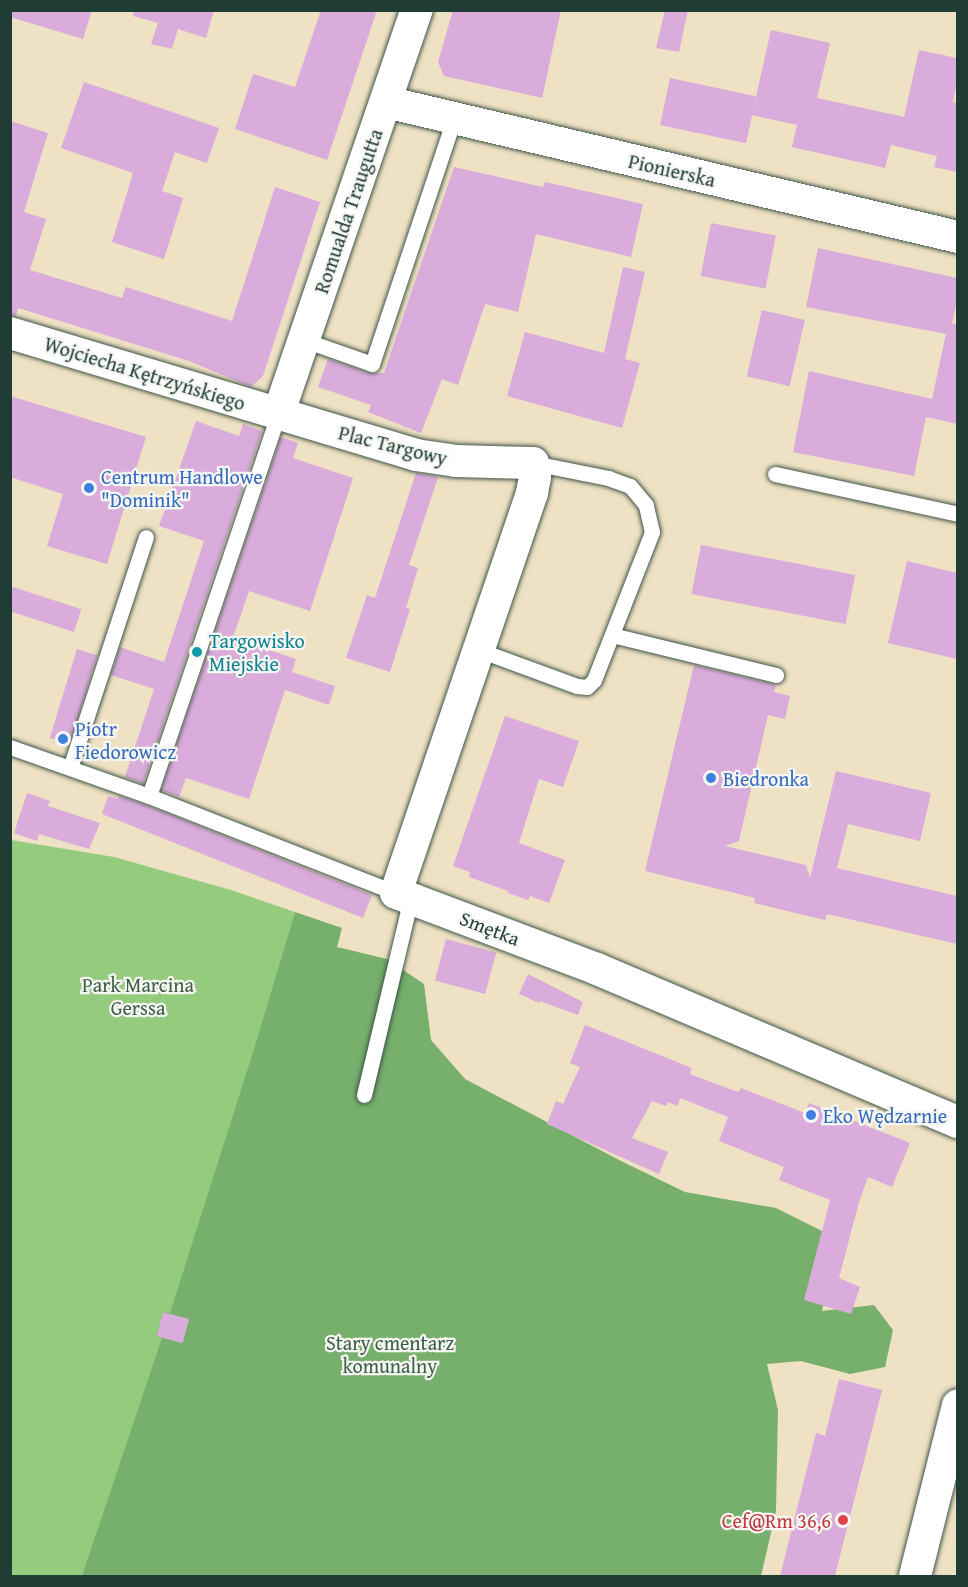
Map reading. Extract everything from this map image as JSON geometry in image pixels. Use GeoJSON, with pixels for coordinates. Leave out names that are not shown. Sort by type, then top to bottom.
{"type":"FeatureCollection","features":[{"type":"Feature","properties":{"kind":"street","name":"Romualda Traugutta"},"geometry":{"type":"LineString","coordinates":[[279,412],[417,10]]}},
{"type":"Feature","properties":{"kind":"street","name":"Pionierska"},"geometry":{"type":"LineString","coordinates":[[386,102],[957,237]]}},
{"type":"Feature","properties":{"kind":"street","name":"Wojciecha Kętrzyńskiego"},"geometry":{"type":"LineString","coordinates":[[10,333],[279,412]]}},
{"type":"Feature","properties":{"kind":"street","name":"Plac Targowy"},"geometry":{"type":"LineString","coordinates":[[279,412],[416,455],[456,461],[533,463]]}},
{"type":"Feature","properties":{"kind":"street"},"geometry":{"type":"LineString","coordinates":[[404,896],[478,650],[532,493],[535,477],[533,463]]}},
{"type":"Feature","properties":{"kind":"street","name":"Smętka"},"geometry":{"type":"LineString","coordinates":[[404,896],[608,973],[957,1122]]}},
{"type":"Feature","properties":{"kind":"street"},"geometry":{"type":"LineString","coordinates":[[915,1576],[957,1406]]}},
{"type":"Feature","properties":{"kind":"lane"},"geometry":{"type":"LineString","coordinates":[[304,340],[372,364],[454,119]]}},
{"type":"Feature","properties":{"kind":"lane"},"geometry":{"type":"LineString","coordinates":[[149,796],[279,412]]}},
{"type":"Feature","properties":{"kind":"lane"},"geometry":{"type":"LineString","coordinates":[[478,650],[577,686],[587,687],[594,680],[652,532],[646,505],[630,486],[608,478],[533,463]]}},
{"type":"Feature","properties":{"kind":"lane"},"geometry":{"type":"LineString","coordinates":[[775,474],[957,514]]}},
{"type":"Feature","properties":{"kind":"lane"},"geometry":{"type":"LineString","coordinates":[[70,768],[146,537]]}},
{"type":"Feature","properties":{"kind":"lane"},"geometry":{"type":"LineString","coordinates":[[612,635],[776,675]]}},
{"type":"Feature","properties":{"kind":"lane","name":"Smętka"},"geometry":{"type":"LineString","coordinates":[[13,748],[149,796],[404,896]]}},
{"type":"Feature","properties":{"kind":"lane"},"geometry":{"type":"LineString","coordinates":[[364,1095],[404,896]]}},
{"type":"Feature","properties":{"kind":"green space","name":"Park Marcina Gerssa"},"geometry":{"type":"Polygon","coordinates":[[[11,840],[114,857],[231,890],[295,912],[256,1046],[718,1576],[11,1576],[11,840]]]}},
{"type":"Feature","properties":{"kind":"green space","name":"Stary cmentarz komunalny"},"geometry":{"type":"Polygon","coordinates":[[[295,912],[342,928],[337,947],[387,959],[424,984],[431,1040],[465,1079],[685,1192],[776,1208],[830,1235],[829,1277],[822,1311],[874,1305],[893,1330],[885,1367],[850,1374],[801,1361],[767,1364],[778,1410],[776,1511],[761,1576],[82,1576],[162,1338],[156,1336],[163,1312],[170,1313],[295,912]]]}},
{"type":"Feature","properties":{"kind":"building"},"geometry":{"type":"Polygon","coordinates":[[[10,10],[92,10],[83,39],[10,17],[10,10]]]}},
{"type":"Feature","properties":{"kind":"building"},"geometry":{"type":"Polygon","coordinates":[[[134,10],[214,10],[206,38],[178,29],[172,49],[151,44],[158,23],[133,16],[134,10]]]}},
{"type":"Feature","properties":{"kind":"building"},"geometry":{"type":"Polygon","coordinates":[[[321,10],[377,10],[327,160],[235,129],[253,74],[295,87],[321,10]]]}},
{"type":"Feature","properties":{"kind":"building"},"geometry":{"type":"Polygon","coordinates":[[[453,10],[561,10],[542,98],[444,76],[438,62],[453,10]]]}},
{"type":"Feature","properties":{"kind":"building"},"geometry":{"type":"Polygon","coordinates":[[[665,10],[688,10],[679,52],[656,48],[665,10]]]}},
{"type":"Feature","properties":{"kind":"building"},"geometry":{"type":"Polygon","coordinates":[[[771,30],[830,43],[817,98],[904,117],[919,50],[957,58],[957,80],[953,102],[957,103],[957,172],[934,167],[937,156],[891,145],[885,168],[792,147],[797,125],[752,115],[771,30]]]}},
{"type":"Feature","properties":{"kind":"building"},"geometry":{"type":"Polygon","coordinates":[[[670,78],[756,96],[746,143],[660,125],[670,78]]]}},
{"type":"Feature","properties":{"kind":"building"},"geometry":{"type":"Polygon","coordinates":[[[84,82],[219,128],[207,163],[175,152],[162,191],[183,198],[164,259],[112,242],[133,173],[61,148],[84,82]]]}},
{"type":"Feature","properties":{"kind":"building"},"geometry":{"type":"Polygon","coordinates":[[[10,121],[48,133],[24,212],[46,219],[30,270],[122,298],[126,287],[232,321],[275,187],[320,202],[263,376],[251,387],[189,361],[18,308],[16,316],[10,316],[10,121]]]}},
{"type":"Feature","properties":{"kind":"building"},"geometry":{"type":"Polygon","coordinates":[[[454,167],[543,187],[545,182],[643,204],[631,257],[536,234],[518,312],[485,304],[458,385],[442,379],[421,433],[368,412],[371,405],[318,387],[328,359],[369,373],[384,373],[454,167]]]}},
{"type":"Feature","properties":{"kind":"building"},"geometry":{"type":"Polygon","coordinates":[[[711,223],[776,236],[765,289],[701,276],[711,223]]]}},
{"type":"Feature","properties":{"kind":"building"},"geometry":{"type":"Polygon","coordinates":[[[818,248],[957,278],[957,300],[952,324],[957,324],[957,424],[926,417],[914,476],[793,452],[809,371],[932,399],[946,334],[806,307],[818,248]]]}},
{"type":"Feature","properties":{"kind":"building"},"geometry":{"type":"Polygon","coordinates":[[[623,267],[645,272],[625,359],[640,363],[622,428],[507,396],[525,332],[604,353],[623,267]]]}},
{"type":"Feature","properties":{"kind":"building"},"geometry":{"type":"Polygon","coordinates":[[[762,310],[805,320],[790,386],[747,376],[762,310]]]}},
{"type":"Feature","properties":{"kind":"building","name":"Centrum Handlowe \"Dominik\""},"geometry":{"type":"Polygon","coordinates":[[[10,396],[146,437],[107,564],[47,546],[63,494],[10,477],[10,396]]]}},
{"type":"Feature","properties":{"kind":"building"},"geometry":{"type":"Polygon","coordinates":[[[196,421],[239,436],[243,424],[262,431],[143,784],[125,777],[154,689],[111,675],[120,647],[164,662],[204,541],[159,526],[196,421]]]}},
{"type":"Feature","properties":{"kind":"building"},"geometry":{"type":"Polygon","coordinates":[[[281,437],[298,443],[293,458],[353,478],[310,611],[249,591],[233,638],[296,659],[292,672],[335,686],[329,705],[285,690],[249,799],[186,778],[179,797],[161,790],[281,437]]]}},
{"type":"Feature","properties":{"kind":"building"},"geometry":{"type":"Polygon","coordinates":[[[416,473],[438,477],[409,565],[418,568],[406,608],[410,609],[390,672],[346,658],[367,595],[375,598],[416,473]]]}},
{"type":"Feature","properties":{"kind":"building"},"geometry":{"type":"Polygon","coordinates":[[[701,545],[855,575],[846,624],[691,594],[701,545]]]}},
{"type":"Feature","properties":{"kind":"building"},"geometry":{"type":"Polygon","coordinates":[[[907,561],[957,573],[957,659],[888,643],[907,561]]]}},
{"type":"Feature","properties":{"kind":"building"},"geometry":{"type":"Polygon","coordinates":[[[10,586],[81,609],[74,632],[10,611],[10,586]]]}},
{"type":"Feature","properties":{"kind":"building"},"geometry":{"type":"Polygon","coordinates":[[[77,649],[97,655],[70,744],[50,738],[77,649]]]}},
{"type":"Feature","properties":{"kind":"building"},"geometry":{"type":"Polygon","coordinates":[[[694,665],[776,685],[774,692],[790,696],[785,719],[768,715],[739,841],[725,846],[806,865],[810,878],[836,771],[931,793],[920,841],[848,824],[837,868],[957,896],[957,944],[827,914],[825,920],[754,903],[755,898],[645,871],[694,665]]]}},
{"type":"Feature","properties":{"kind":"building"},"geometry":{"type":"Polygon","coordinates":[[[505,716],[579,741],[563,787],[539,779],[519,843],[565,860],[549,903],[530,896],[528,900],[508,893],[508,891],[469,877],[470,872],[453,866],[505,716]]]}},
{"type":"Feature","properties":{"kind":"building"},"geometry":{"type":"Polygon","coordinates":[[[27,793],[50,801],[48,806],[100,823],[89,849],[39,834],[37,841],[14,833],[27,793]]]}},
{"type":"Feature","properties":{"kind":"building"},"geometry":{"type":"Polygon","coordinates":[[[108,796],[118,799],[119,796],[146,805],[372,895],[363,918],[102,814],[108,796]]]}},
{"type":"Feature","properties":{"kind":"building"},"geometry":{"type":"Polygon","coordinates":[[[446,939],[496,952],[485,994],[435,981],[446,939]]]}},
{"type":"Feature","properties":{"kind":"building"},"geometry":{"type":"Polygon","coordinates":[[[528,974],[583,1002],[578,1015],[519,994],[528,974]]]}},
{"type":"Feature","properties":{"kind":"building"},"geometry":{"type":"Polygon","coordinates":[[[585,1025],[692,1068],[690,1074],[738,1092],[741,1088],[805,1113],[809,1103],[910,1143],[892,1187],[868,1177],[859,1202],[839,1278],[860,1287],[851,1314],[804,1300],[830,1200],[779,1180],[784,1167],[719,1141],[728,1117],[680,1098],[678,1106],[668,1102],[666,1106],[652,1101],[632,1138],[668,1152],[659,1174],[547,1124],[556,1101],[563,1104],[580,1067],[570,1063],[585,1025]]]}},
{"type":"Feature","properties":{"kind":"building"},"geometry":{"type":"Polygon","coordinates":[[[163,1312],[189,1319],[183,1343],[157,1336],[163,1312]]]}},
{"type":"Feature","properties":{"kind":"building"},"geometry":{"type":"Polygon","coordinates":[[[839,1379],[882,1390],[835,1576],[780,1576],[816,1433],[825,1436],[839,1379]]]}},
{"type":"Feature","properties":{"kind":"place","name":"Centrum Handlowe \"Dominik\""},"geometry":{"type":"Point","coordinates":[89,488]}},
{"type":"Feature","properties":{"kind":"place","name":"Targowisko Miejskie"},"geometry":{"type":"Point","coordinates":[197,652]}},
{"type":"Feature","properties":{"kind":"place","name":"Piotr Fiedorowicz"},"geometry":{"type":"Point","coordinates":[63,739]}},
{"type":"Feature","properties":{"kind":"place","name":"Biedronka"},"geometry":{"type":"Point","coordinates":[711,778]}},
{"type":"Feature","properties":{"kind":"place","name":"Eko Wędzarnie"},"geometry":{"type":"Point","coordinates":[811,1115]}},
{"type":"Feature","properties":{"kind":"place","name":"Cef@Rm 36,6"},"geometry":{"type":"Point","coordinates":[843,1520]}}]}
